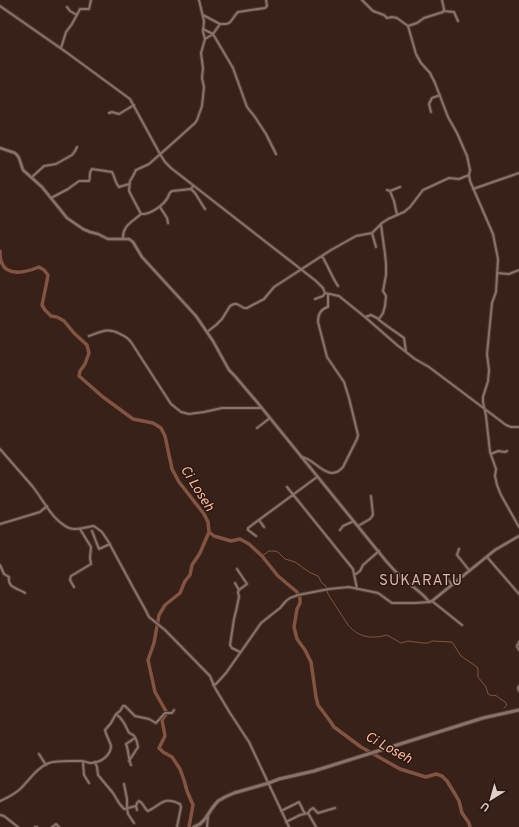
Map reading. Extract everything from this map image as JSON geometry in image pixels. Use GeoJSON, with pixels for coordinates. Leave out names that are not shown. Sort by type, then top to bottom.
{"type":"FeatureCollection","features":[{"type":"Feature","properties":{"kind":"main road"},"geometry":{"type":"LineString","coordinates":[[194,827],[205,819],[218,801],[225,796],[483,718],[519,710]]}},
{"type":"Feature","properties":{"kind":"street"},"geometry":{"type":"LineString","coordinates":[[61,48],[66,32],[80,9],[89,9],[91,0]]}},
{"type":"Feature","properties":{"kind":"street"},"geometry":{"type":"LineString","coordinates":[[141,214],[129,193],[129,184],[132,176],[136,170],[149,164],[195,123],[202,106],[204,87],[202,78],[203,68],[201,53],[204,39],[204,21],[200,0]]}},
{"type":"Feature","properties":{"kind":"street"},"geometry":{"type":"LineString","coordinates":[[203,15],[220,24],[229,24],[239,12],[264,9],[267,6],[266,0]]}},
{"type":"Feature","properties":{"kind":"street"},"geometry":{"type":"LineString","coordinates":[[362,0],[374,12],[382,14],[387,18],[397,18],[408,26],[417,57],[430,72],[446,113],[457,133],[470,170],[470,181],[493,234],[498,259],[496,292],[492,303],[487,354],[489,370],[488,381],[483,397],[484,409],[491,454],[496,469],[495,476],[497,485],[519,527]]}},
{"type":"Feature","properties":{"kind":"street"},"geometry":{"type":"LineString","coordinates":[[442,0],[443,11]]}},
{"type":"Feature","properties":{"kind":"street"},"geometry":{"type":"LineString","coordinates":[[0,6],[126,95],[134,105],[160,154],[171,168],[316,281],[327,293],[328,307],[325,307],[320,312],[318,322],[327,357],[344,382],[358,437],[343,466],[336,472],[323,470],[306,457],[301,457]]}},
{"type":"Feature","properties":{"kind":"street"},"geometry":{"type":"LineString","coordinates":[[67,7],[77,16]]}},
{"type":"Feature","properties":{"kind":"street"},"geometry":{"type":"LineString","coordinates":[[408,26],[417,24],[424,18],[443,11],[454,12],[458,21]]}},
{"type":"Feature","properties":{"kind":"street"},"geometry":{"type":"LineString","coordinates":[[204,39],[213,34],[220,24]]}},
{"type":"Feature","properties":{"kind":"street"},"geometry":{"type":"LineString","coordinates":[[203,29],[213,34],[233,68],[247,107],[255,116],[276,154]]}},
{"type":"Feature","properties":{"kind":"street"},"geometry":{"type":"LineString","coordinates":[[432,112],[429,103],[433,97],[440,95]]}},
{"type":"Feature","properties":{"kind":"street"},"geometry":{"type":"LineString","coordinates":[[109,113],[112,112],[119,114],[134,105]]}},
{"type":"Feature","properties":{"kind":"street"},"geometry":{"type":"LineString","coordinates":[[32,177],[44,166],[56,164],[72,156],[77,147]]}},
{"type":"Feature","properties":{"kind":"street"},"geometry":{"type":"LineString","coordinates":[[0,148],[14,153],[19,158],[23,170],[42,187],[67,218],[90,232],[108,239],[129,239],[133,242],[142,257],[196,316],[229,370],[262,408],[396,572],[430,601],[462,625]]}},
{"type":"Feature","properties":{"kind":"street"},"geometry":{"type":"LineString","coordinates":[[51,198],[78,182],[90,180],[90,172],[92,169],[112,172],[119,188],[129,184]]}},
{"type":"Feature","properties":{"kind":"street"},"geometry":{"type":"LineString","coordinates":[[473,189],[519,173]]}},
{"type":"Feature","properties":{"kind":"street"},"geometry":{"type":"LineString","coordinates":[[207,332],[222,319],[232,305],[237,304],[247,308],[264,298],[274,287],[322,256],[356,236],[372,233],[380,224],[407,210],[423,190],[449,178],[459,179],[469,175]]}},
{"type":"Feature","properties":{"kind":"street"},"geometry":{"type":"LineString","coordinates":[[124,239],[123,230],[141,214],[146,214],[160,207],[172,191],[191,189],[194,186]]}},
{"type":"Feature","properties":{"kind":"street"},"geometry":{"type":"LineString","coordinates":[[387,190],[390,191],[400,187]]}},
{"type":"Feature","properties":{"kind":"street"},"geometry":{"type":"LineString","coordinates":[[191,189],[205,210]]}},
{"type":"Feature","properties":{"kind":"street"},"geometry":{"type":"LineString","coordinates":[[390,191],[397,216]]}},
{"type":"Feature","properties":{"kind":"street"},"geometry":{"type":"LineString","coordinates":[[160,207],[167,218],[168,223]]}},
{"type":"Feature","properties":{"kind":"street"},"geometry":{"type":"LineString","coordinates":[[378,319],[384,310],[386,301],[383,291],[386,275],[385,254],[380,224]]}},
{"type":"Feature","properties":{"kind":"street"},"geometry":{"type":"LineString","coordinates":[[372,233],[376,247]]}},
{"type":"Feature","properties":{"kind":"street"},"geometry":{"type":"LineString","coordinates":[[322,256],[331,276],[338,286]]}},
{"type":"Feature","properties":{"kind":"street"},"geometry":{"type":"LineString","coordinates":[[497,273],[509,274],[519,270]]}},
{"type":"Feature","properties":{"kind":"street"},"geometry":{"type":"LineString","coordinates":[[315,299],[327,293],[339,296],[365,317],[386,337],[415,359],[429,367],[506,425],[519,427]]}},
{"type":"Feature","properties":{"kind":"street"},"geometry":{"type":"LineString","coordinates":[[365,317],[371,315],[404,338],[406,352]]}},
{"type":"Feature","properties":{"kind":"street"},"geometry":{"type":"LineString","coordinates":[[89,336],[111,330],[127,338],[171,404],[181,412],[189,414],[222,408],[262,408]]}},
{"type":"Feature","properties":{"kind":"street"},"geometry":{"type":"LineString","coordinates":[[257,428],[270,418]]}},
{"type":"Feature","properties":{"kind":"street"},"geometry":{"type":"LineString","coordinates":[[0,449],[29,482],[58,521],[70,528],[80,529],[92,526],[96,527],[102,532],[149,617],[165,630],[210,676],[213,685],[249,742],[289,827]]}},
{"type":"Feature","properties":{"kind":"street"},"geometry":{"type":"LineString","coordinates":[[491,454],[498,451],[504,452],[507,450]]}},
{"type":"Feature","properties":{"kind":"street"},"geometry":{"type":"LineString","coordinates":[[256,536],[248,529],[318,477]]}},
{"type":"Feature","properties":{"kind":"street"},"geometry":{"type":"LineString","coordinates":[[287,488],[353,569],[357,589]]}},
{"type":"Feature","properties":{"kind":"street"},"geometry":{"type":"LineString","coordinates":[[358,526],[370,519],[373,515],[371,496]]}},
{"type":"Feature","properties":{"kind":"street"},"geometry":{"type":"LineString","coordinates":[[0,524],[40,512],[47,506]]}},
{"type":"Feature","properties":{"kind":"street"},"geometry":{"type":"LineString","coordinates":[[259,520],[264,527]]}},
{"type":"Feature","properties":{"kind":"street"},"geometry":{"type":"LineString","coordinates":[[340,530],[343,526],[354,521]]}},
{"type":"Feature","properties":{"kind":"street"},"geometry":{"type":"LineString","coordinates":[[74,587],[70,580],[71,576],[91,564],[91,547],[80,529]]}},
{"type":"Feature","properties":{"kind":"street"},"geometry":{"type":"LineString","coordinates":[[92,531],[99,549],[110,544]]}},
{"type":"Feature","properties":{"kind":"street"},"geometry":{"type":"LineString","coordinates":[[213,685],[216,684],[226,673],[261,623],[280,608],[287,600],[299,595],[328,589],[349,588],[378,593],[383,598],[394,603],[430,601],[495,550],[519,536]]}},
{"type":"Feature","properties":{"kind":"street"},"geometry":{"type":"LineString","coordinates":[[459,549],[457,555],[469,570]]}},
{"type":"Feature","properties":{"kind":"street"},"geometry":{"type":"LineString","coordinates":[[354,574],[360,572],[363,565],[378,551]]}},
{"type":"Feature","properties":{"kind":"street"},"geometry":{"type":"LineString","coordinates":[[487,557],[519,594]]}},
{"type":"Feature","properties":{"kind":"street"},"geometry":{"type":"LineString","coordinates":[[0,565],[4,574],[9,577],[8,580],[11,585],[25,593]]}},
{"type":"Feature","properties":{"kind":"street"},"geometry":{"type":"LineString","coordinates":[[237,568],[247,584],[239,590]]}},
{"type":"Feature","properties":{"kind":"street"},"geometry":{"type":"LineString","coordinates":[[447,578],[452,584]]}},
{"type":"Feature","properties":{"kind":"street"},"geometry":{"type":"LineString","coordinates":[[235,583],[239,590],[239,597],[230,645],[232,648],[240,652]]}},
{"type":"Feature","properties":{"kind":"street"},"geometry":{"type":"LineString","coordinates":[[519,642],[517,646],[519,650]]}},
{"type":"Feature","properties":{"kind":"street"},"geometry":{"type":"LineString","coordinates":[[519,686],[519,691]]}},
{"type":"Feature","properties":{"kind":"street"},"geometry":{"type":"LineString","coordinates":[[0,801],[17,792],[32,776],[46,765],[55,762],[83,762],[91,764],[103,760],[111,746],[105,730],[116,714],[124,706],[135,716],[150,719],[156,723],[167,713],[172,713],[174,710]]}},
{"type":"Feature","properties":{"kind":"street"},"geometry":{"type":"LineString","coordinates":[[116,714],[125,724],[128,732],[137,740],[138,747],[129,761]]}},
{"type":"Feature","properties":{"kind":"street"},"geometry":{"type":"LineString","coordinates":[[131,765],[126,744],[135,738]]}},
{"type":"Feature","properties":{"kind":"street"},"geometry":{"type":"LineString","coordinates":[[39,754],[46,765]]}},
{"type":"Feature","properties":{"kind":"street"},"geometry":{"type":"LineString","coordinates":[[83,762],[84,775],[89,783]]}},
{"type":"Feature","properties":{"kind":"street"},"geometry":{"type":"LineString","coordinates":[[96,762],[98,775],[113,793],[118,803],[124,809],[136,806]]}},
{"type":"Feature","properties":{"kind":"street"},"geometry":{"type":"LineString","coordinates":[[124,784],[128,799],[128,814],[134,823]]}},
{"type":"Feature","properties":{"kind":"street"},"geometry":{"type":"LineString","coordinates":[[137,810],[136,806],[139,801],[148,811],[167,800],[180,804],[181,807],[177,827]]}},
{"type":"Feature","properties":{"kind":"street"},"geometry":{"type":"LineString","coordinates":[[281,811],[299,802],[307,814],[309,814],[316,827]]}},
{"type":"Feature","properties":{"kind":"street"},"geometry":{"type":"LineString","coordinates":[[286,822],[307,814],[313,808],[318,813],[335,808]]}},
{"type":"Feature","properties":{"kind":"street"},"geometry":{"type":"LineString","coordinates":[[207,827],[209,812]]}},
{"type":"Feature","properties":{"kind":"street"},"geometry":{"type":"LineString","coordinates":[[0,815],[4,816],[18,827]]}},
{"type":"Feature","properties":{"kind":"street"},"geometry":{"type":"LineString","coordinates":[[52,827],[56,824],[59,827]]}},
{"type":"Feature","properties":{"kind":"waterway","name":"Ci Loseh"},"geometry":{"type":"LineString","coordinates":[[0,251],[1,261],[7,270],[12,272],[23,272],[39,267],[48,275],[42,305],[51,316],[57,317],[64,321],[87,345],[89,353],[79,376],[103,397],[133,419],[153,423],[161,428],[165,436],[172,469],[179,482],[204,514],[208,522],[209,532],[214,536],[231,541],[240,539],[249,544],[262,556],[278,576],[297,592],[300,598],[294,627],[297,639],[311,662],[318,705],[334,727],[361,747],[400,769],[426,777],[436,774],[442,776],[447,781],[459,801],[462,813],[470,827]]}},
{"type":"Feature","properties":{"kind":"waterway"},"geometry":{"type":"LineString","coordinates":[[189,827],[193,805],[180,769],[172,757],[159,748],[165,736],[162,720],[167,713],[155,692],[148,660],[154,643],[159,615],[165,605],[180,593],[185,581],[190,575],[192,565],[200,553],[209,532]]}},
{"type":"Feature","properties":{"kind":"waterway"},"geometry":{"type":"LineString","coordinates":[[262,556],[269,551],[278,552],[285,559],[295,562],[309,572],[318,576],[322,583],[326,586],[328,594],[348,625],[361,635],[371,637],[387,635],[401,643],[408,641],[423,643],[432,641],[452,642],[461,656],[477,667],[478,677],[486,687],[488,694],[495,695],[505,702],[507,705],[504,708]]}},
{"type":"Feature","properties":{"kind":"district","name":"SUKARATU"},"geometry":{"type":"Point","coordinates":[421,580]}}]}
